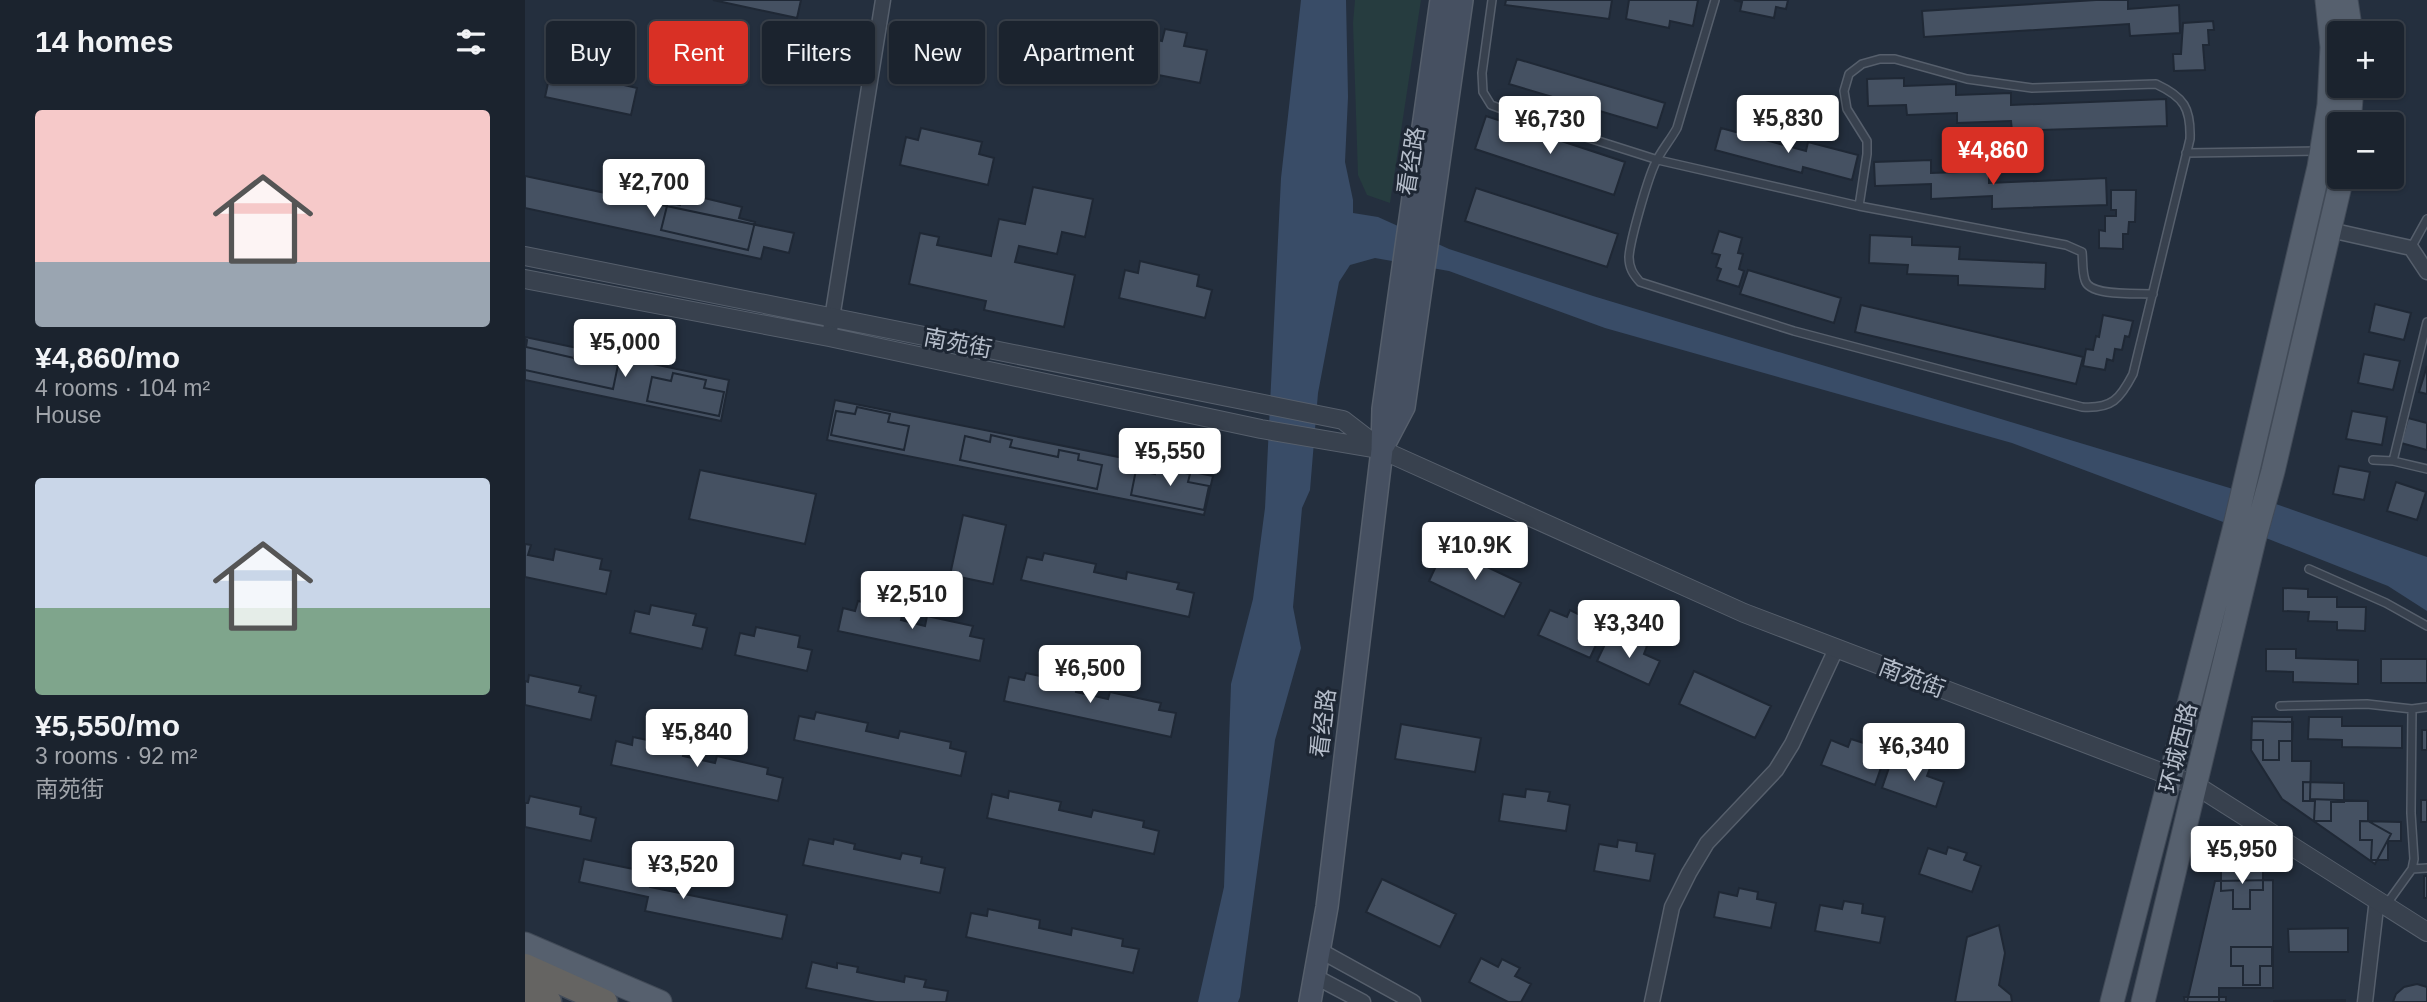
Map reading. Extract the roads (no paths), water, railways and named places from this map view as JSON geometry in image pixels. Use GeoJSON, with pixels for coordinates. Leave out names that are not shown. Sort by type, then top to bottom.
{"type":"FeatureCollection","features":[{"type":"Feature","properties":{"kind":"highway"},"geometry":{"type":"LineString","coordinates":[[525,966],[605,1002]]}},
{"type":"Feature","properties":{"kind":"highway"},"geometry":{"type":"LineString","coordinates":[[525,991],[549,1002]]}},
{"type":"Feature","properties":{"kind":"main road","name":"看经路"},"geometry":{"type":"LineString","coordinates":[[1310,1002],[1327,907],[1382,450],[1383,409],[1414,263],[1421,211],[1441,0]]}},
{"type":"Feature","properties":{"kind":"main road","name":"看经路"},"geometry":{"type":"LineString","coordinates":[[1421,211],[1462,0]]}},
{"type":"Feature","properties":{"kind":"main road"},"geometry":{"type":"LineString","coordinates":[[2243,537],[2248,470],[2322,151],[2329,104],[2332,47],[2327,0]]}},
{"type":"Feature","properties":{"kind":"main road"},"geometry":{"type":"LineString","coordinates":[[2346,0],[2349,21]]}},
{"type":"Feature","properties":{"kind":"main road"},"geometry":{"type":"LineString","coordinates":[[2243,537],[2273,471],[2339,189]]}},
{"type":"Feature","properties":{"kind":"main road","name":"环城西路"},"geometry":{"type":"LineString","coordinates":[[2112,1002],[2171,775],[2243,537]]}},
{"type":"Feature","properties":{"kind":"main road","name":"环城西路"},"geometry":{"type":"LineString","coordinates":[[2143,1002],[2197,786],[2243,537]]}},
{"type":"Feature","properties":{"kind":"main road"},"geometry":{"type":"LineString","coordinates":[[525,944],[660,1002]]}},
{"type":"Feature","properties":{"kind":"street"},"geometry":{"type":"LineString","coordinates":[[829,337],[883,0]]}},
{"type":"Feature","properties":{"kind":"street"},"geometry":{"type":"LineString","coordinates":[[2330,230],[2411,248],[2427,272]]}},
{"type":"Feature","properties":{"kind":"street","name":"南苑街"},"geometry":{"type":"LineString","coordinates":[[525,256],[1343,420],[1382,450],[1744,613],[2197,786],[2427,932]]}},
{"type":"Feature","properties":{"kind":"street","name":"南苑街"},"geometry":{"type":"LineString","coordinates":[[525,279],[829,337],[1261,429],[1382,450]]}},
{"type":"Feature","properties":{"kind":"street"},"geometry":{"type":"LineString","coordinates":[[1652,1002],[1672,907],[1689,873],[1707,843],[1776,770],[1792,744],[1836,649]]}},
{"type":"Feature","properties":{"kind":"street"},"geometry":{"type":"LineString","coordinates":[[2365,1002],[2381,902]]}},
{"type":"Feature","properties":{"kind":"street"},"geometry":{"type":"LineString","coordinates":[[1319,950],[1413,1002]]}},
{"type":"Feature","properties":{"kind":"street"},"geometry":{"type":"LineString","coordinates":[[1314,976],[1363,1002]]}},
{"type":"Feature","properties":{"kind":"lane"},"geometry":{"type":"LineString","coordinates":[[1492,0],[1482,73],[1483,92],[1491,104],[1658,160],[1859,206],[2066,245],[2082,252],[2085,282],[2090,288],[2101,292],[2153,294]]}},
{"type":"Feature","properties":{"kind":"lane"},"geometry":{"type":"LineString","coordinates":[[1716,0],[1677,128],[1654,165],[1632,242],[1629,259],[1632,273],[1640,282],[1794,331],[2082,407],[2098,408],[2110,405],[2124,391],[2133,374],[2186,153],[2190,131],[2187,108],[2174,93],[2156,84],[2032,89],[1967,79],[1895,59],[1880,59],[1862,64],[1849,74],[1844,91],[1847,109],[1867,141],[1865,176],[1859,206]]}},
{"type":"Feature","properties":{"kind":"lane"},"geometry":{"type":"LineString","coordinates":[[2186,153],[2322,151]]}},
{"type":"Feature","properties":{"kind":"lane"},"geometry":{"type":"LineString","coordinates":[[2411,248],[2427,219]]}},
{"type":"Feature","properties":{"kind":"lane"},"geometry":{"type":"LineString","coordinates":[[2393,461],[2427,321]]}},
{"type":"Feature","properties":{"kind":"lane"},"geometry":{"type":"LineString","coordinates":[[2373,460],[2393,461],[2427,469]]}},
{"type":"Feature","properties":{"kind":"lane"},"geometry":{"type":"LineString","coordinates":[[2309,569],[2386,603],[2427,626]]}},
{"type":"Feature","properties":{"kind":"lane"},"geometry":{"type":"LineString","coordinates":[[2280,706],[2367,704],[2412,709],[2427,707]]}},
{"type":"Feature","properties":{"kind":"lane"},"geometry":{"type":"LineString","coordinates":[[2381,902],[2412,869],[2414,859],[2411,813],[2412,709]]}},
{"type":"Feature","properties":{"kind":"lane"},"geometry":{"type":"LineString","coordinates":[[2412,869],[2427,868]]}},
{"type":"Feature","properties":{"kind":"water"},"geometry":{"type":"Polygon","coordinates":[[[1301,0],[1346,0],[1348,97],[1345,162],[1353,213],[1378,217],[1449,249],[1593,296],[2233,489],[2427,557],[2427,611],[2388,586],[2012,443],[1605,328],[1449,271],[1375,258],[1350,265],[1339,282],[1318,393],[1310,490],[1302,508],[1293,607],[1301,648],[1275,740],[1240,997],[1238,1002],[1198,1002],[1224,887],[1231,684],[1253,599],[1265,508],[1281,178],[1301,0]]]}}]}
